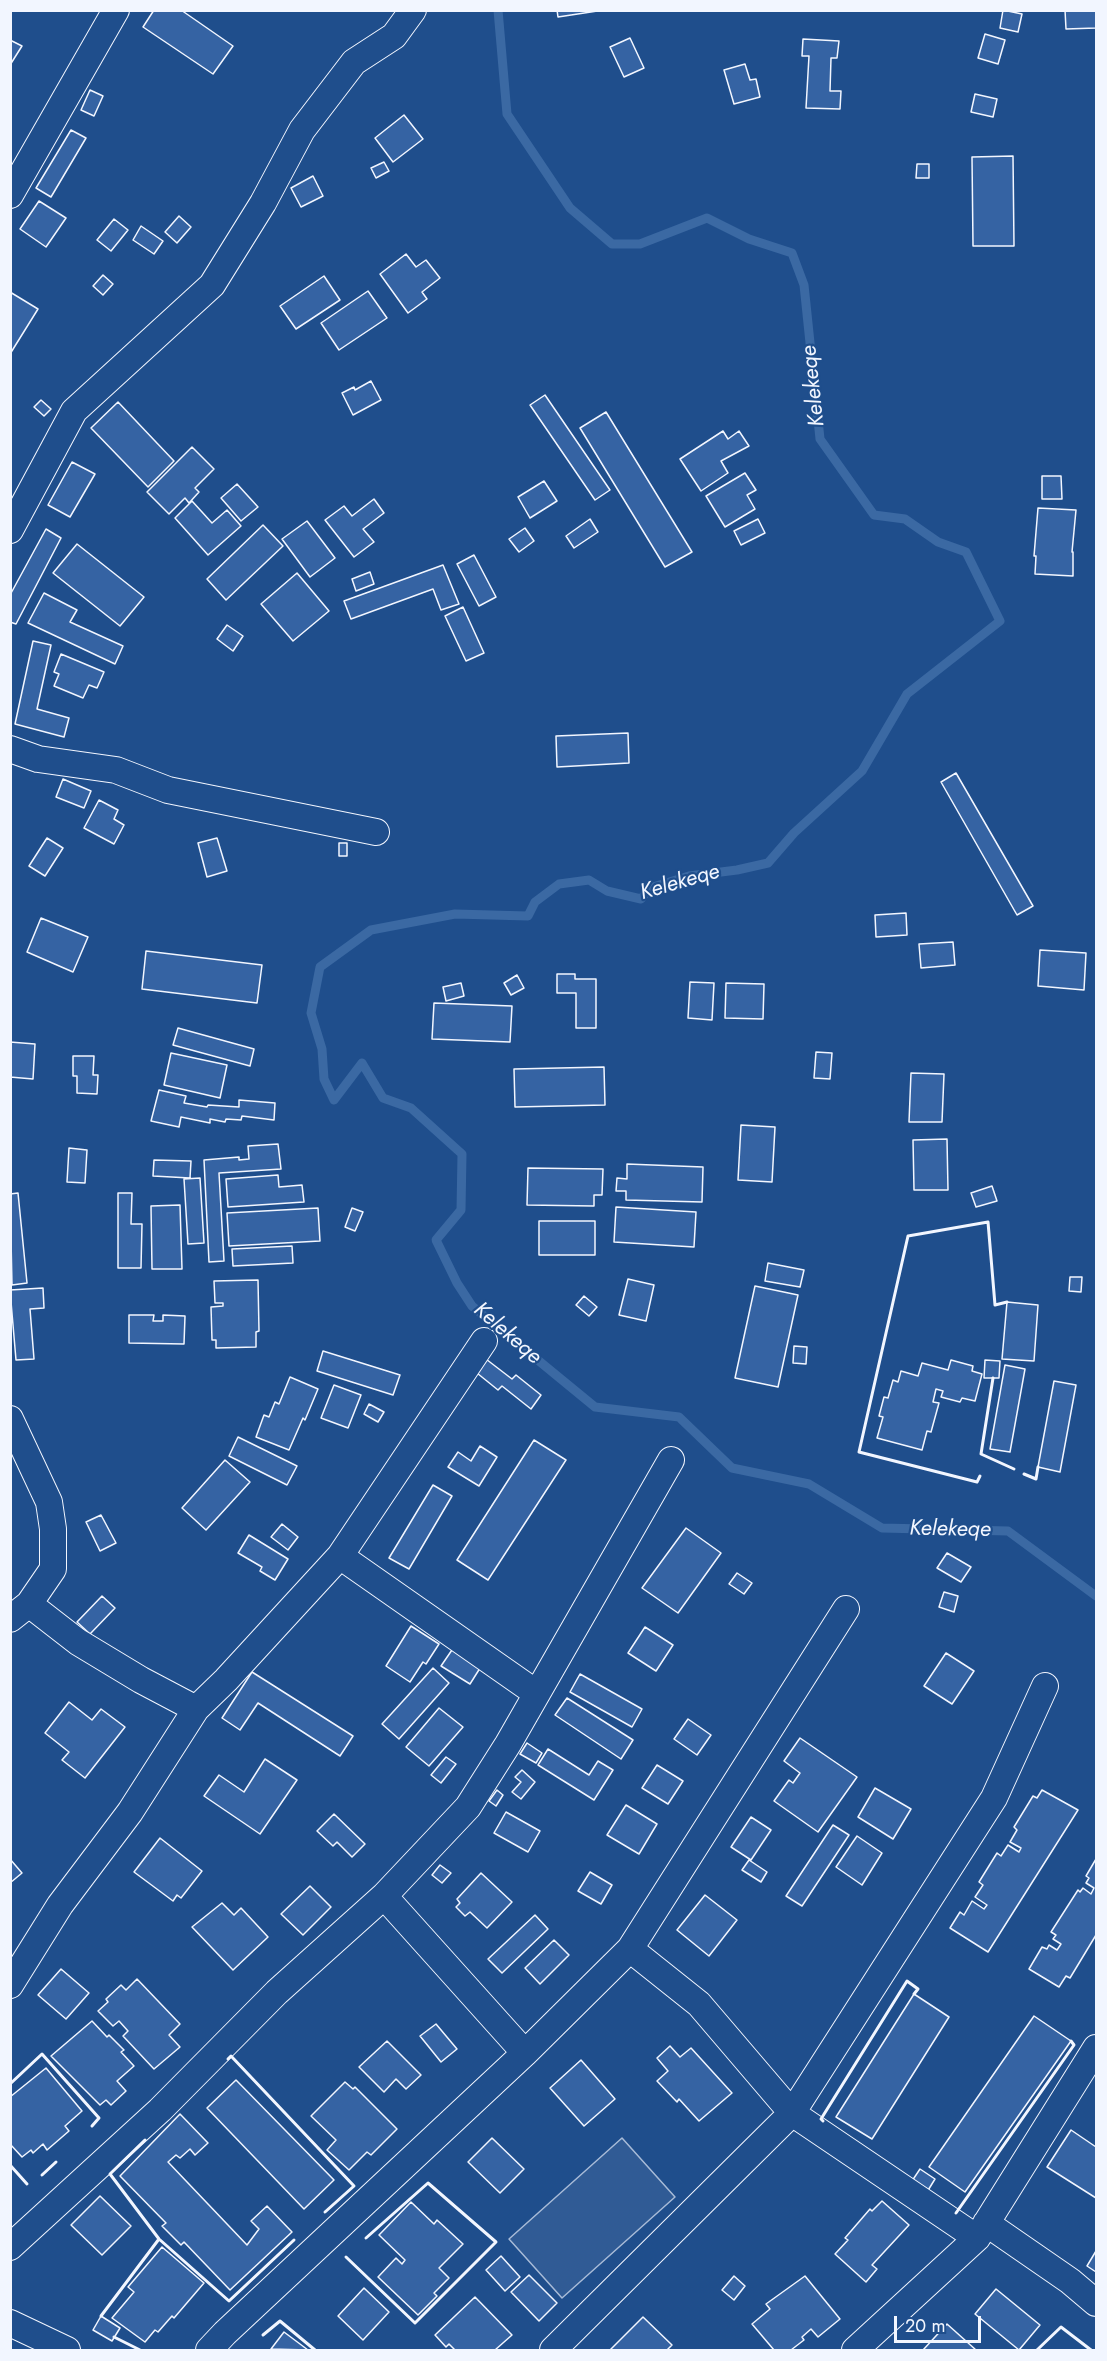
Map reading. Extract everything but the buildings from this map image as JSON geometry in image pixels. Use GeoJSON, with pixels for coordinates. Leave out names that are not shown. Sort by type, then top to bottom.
{"type":"FeatureCollection","features":[{"type":"Feature","properties":{"kind":"street"},"geometry":{"type":"LineString","coordinates":[[10,195],[116,10]]}},
{"type":"Feature","properties":{"kind":"street"},"geometry":{"type":"LineString","coordinates":[[10,530],[74,411],[212,285],[263,202],[302,130],[354,62],[394,36],[413,10]]}},
{"type":"Feature","properties":{"kind":"street"},"geometry":{"type":"LineString","coordinates":[[10,749],[38,759],[116,770],[168,790],[376,832]]}},
{"type":"Feature","properties":{"kind":"street"},"geometry":{"type":"LineString","coordinates":[[10,1985],[60,1905],[130,1812],[196,1709],[226,1680],[340,1556],[484,1341]]}},
{"type":"Feature","properties":{"kind":"street"},"geometry":{"type":"LineString","coordinates":[[10,1419],[49,1502],[53,1528],[53,1569],[20,1611],[196,1709]]}},
{"type":"Feature","properties":{"kind":"street"},"geometry":{"type":"LineString","coordinates":[[10,2247],[160,2110],[277,1992],[384,1896],[468,1808],[671,1460]]}},
{"type":"Feature","properties":{"kind":"street"},"geometry":{"type":"LineString","coordinates":[[340,1556],[536,1693]]}},
{"type":"Feature","properties":{"kind":"street"},"geometry":{"type":"LineString","coordinates":[[209,2350],[525,2053],[630,1949],[846,1609]]}},
{"type":"Feature","properties":{"kind":"street"},"geometry":{"type":"LineString","coordinates":[[553,2350],[792,2113],[994,1798],[1045,1686]]}},
{"type":"Feature","properties":{"kind":"street"},"geometry":{"type":"LineString","coordinates":[[384,1896],[525,2053]]}},
{"type":"Feature","properties":{"kind":"street"},"geometry":{"type":"LineString","coordinates":[[630,1949],[699,2004],[792,2113],[981,2231],[1070,2281],[1096,2303]]}},
{"type":"Feature","properties":{"kind":"street"},"geometry":{"type":"LineString","coordinates":[[855,2350],[981,2231],[1096,2048]]}},
{"type":"Feature","properties":{"kind":"street"},"geometry":{"type":"LineString","coordinates":[[10,2323],[68,2350]]}},
{"type":"Feature","properties":{"kind":"shaded area"},"geometry":{"type":"Polygon","coordinates":[[[622,2138],[675,2197],[562,2298],[509,2239],[622,2138]]]}},
{"type":"Feature","properties":{"kind":"waterway","name":"Kelekeqe"},"geometry":{"type":"LineString","coordinates":[[498,10],[507,114],[570,208],[612,244],[640,244],[707,218],[749,239],[792,253],[804,285],[820,439],[874,515],[905,519],[938,542],[966,552],[1000,621],[907,694],[862,771],[794,833],[768,863],[737,870],[689,876],[650,888],[641,899],[607,891],[589,880],[559,884],[535,902],[528,916],[455,914],[371,930],[320,967],[311,1013],[322,1049],[324,1079],[334,1100],[362,1063],[383,1098],[411,1108],[462,1154],[461,1210],[436,1240],[457,1283],[472,1306],[595,1407],[679,1417],[732,1468],[809,1484],[882,1528],[1008,1531],[1096,1596]]}},
{"type":"Feature","properties":{"kind":"wall"},"geometry":{"type":"LineString","coordinates":[[980,1476],[977,1482],[859,1452],[908,1236],[988,1222],[995,1305],[1007,1302]]}},
{"type":"Feature","properties":{"kind":"wall"},"geometry":{"type":"LineString","coordinates":[[993,1378],[981,1454],[1014,1469]]}},
{"type":"Feature","properties":{"kind":"wall"},"geometry":{"type":"LineString","coordinates":[[1024,1474],[1036,1479],[1038,1467]]}},
{"type":"Feature","properties":{"kind":"wall"},"geometry":{"type":"LineString","coordinates":[[823,2121],[821,2119],[907,1981],[918,1989],[914,1994]]}},
{"type":"Feature","properties":{"kind":"wall"},"geometry":{"type":"LineString","coordinates":[[956,2213],[1074,2045],[1071,2041]]}},
{"type":"Feature","properties":{"kind":"wall"},"geometry":{"type":"LineString","coordinates":[[10,2084],[42,2054],[99,2118],[92,2126]]}},
{"type":"Feature","properties":{"kind":"wall"},"geometry":{"type":"LineString","coordinates":[[228,2059],[231,2056],[354,2186],[325,2212]]}},
{"type":"Feature","properties":{"kind":"wall"},"geometry":{"type":"LineString","coordinates":[[145,2140],[110,2174],[159,2239],[229,2301],[294,2240]]}},
{"type":"Feature","properties":{"kind":"wall"},"geometry":{"type":"LineString","coordinates":[[42,2175],[56,2162]]}},
{"type":"Feature","properties":{"kind":"wall"},"geometry":{"type":"LineString","coordinates":[[10,2165],[27,2184]]}},
{"type":"Feature","properties":{"kind":"wall"},"geometry":{"type":"LineString","coordinates":[[346,2257],[415,2323],[496,2242],[428,2183],[366,2238]]}},
{"type":"Feature","properties":{"kind":"wall"},"geometry":{"type":"LineString","coordinates":[[101,2316],[159,2239]]}},
{"type":"Feature","properties":{"kind":"wall"},"geometry":{"type":"LineString","coordinates":[[263,2335],[280,2321],[315,2350]]}},
{"type":"Feature","properties":{"kind":"wall"},"geometry":{"type":"LineString","coordinates":[[1037,2350],[1061,2327],[1091,2350]]}},
{"type":"Feature","properties":{"kind":"wall"},"geometry":{"type":"LineString","coordinates":[[114,2337],[140,2350]]}}]}
